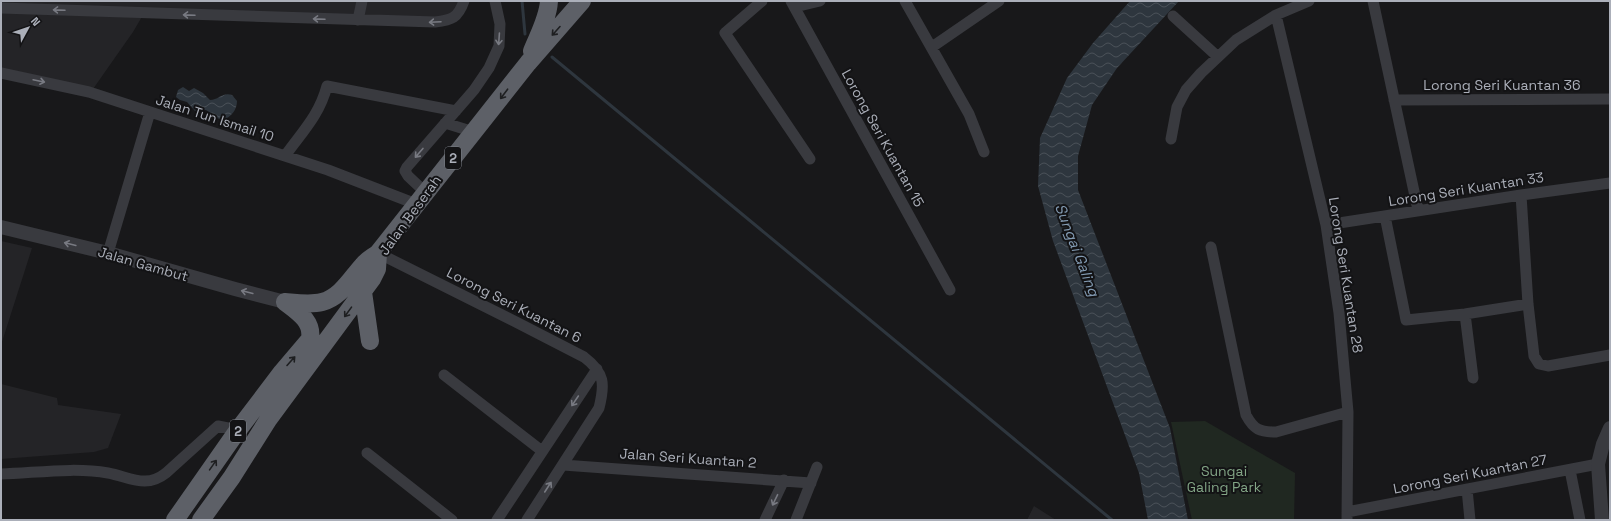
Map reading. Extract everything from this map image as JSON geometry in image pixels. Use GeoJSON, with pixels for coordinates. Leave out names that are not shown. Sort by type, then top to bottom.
{"type":"FeatureCollection","features":[{"type":"Feature","properties":{"kind":"highway","name":"2"},"geometry":{"type":"LineString","coordinates":[[528,63],[548,7],[548,1]]}},
{"type":"Feature","properties":{"kind":"highway","name":"Jalan Beserah"},"geometry":{"type":"LineString","coordinates":[[201,520],[232,477],[268,420],[363,292],[377,269],[378,254],[528,63],[582,1]]}},
{"type":"Feature","properties":{"kind":"highway","name":"2"},"geometry":{"type":"LineString","coordinates":[[285,302],[307,304],[321,303],[328,300],[344,288],[364,264],[378,254]]}},
{"type":"Feature","properties":{"kind":"highway"},"geometry":{"type":"LineString","coordinates":[[363,292],[370,341]]}},
{"type":"Feature","properties":{"kind":"highway","name":"2"},"geometry":{"type":"LineString","coordinates":[[175,520],[238,430],[282,372],[310,339],[311,332],[309,324],[285,302]]}},
{"type":"Feature","properties":{"kind":"highway"},"geometry":{"type":"LineString","coordinates":[[212,520],[255,456],[268,420]]}},
{"type":"Feature","properties":{"kind":"highway"},"geometry":{"type":"LineString","coordinates":[[171,520],[196,489]]}},
{"type":"Feature","properties":{"kind":"street"},"geometry":{"type":"LineString","coordinates":[[358,20],[362,1]]}},
{"type":"Feature","properties":{"kind":"street"},"geometry":{"type":"LineString","coordinates":[[1,8],[435,22],[449,20],[459,12],[464,1]]}},
{"type":"Feature","properties":{"kind":"street"},"geometry":{"type":"LineString","coordinates":[[421,198],[405,171],[474,90],[488,68],[499,46],[500,24],[495,1]]}},
{"type":"Feature","properties":{"kind":"street"},"geometry":{"type":"LineString","coordinates":[[762,1],[725,33],[810,159]]}},
{"type":"Feature","properties":{"kind":"street"},"geometry":{"type":"LineString","coordinates":[[793,4],[820,1]]}},
{"type":"Feature","properties":{"kind":"street"},"geometry":{"type":"LineString","coordinates":[[905,1],[969,114],[984,152]]}},
{"type":"Feature","properties":{"kind":"street"},"geometry":{"type":"LineString","coordinates":[[932,48],[999,1]]}},
{"type":"Feature","properties":{"kind":"street"},"geometry":{"type":"LineString","coordinates":[[1171,139],[1177,107],[1186,90],[1201,73],[1236,40],[1276,15],[1309,1]]}},
{"type":"Feature","properties":{"kind":"street"},"geometry":{"type":"LineString","coordinates":[[1373,1],[1418,210]]}},
{"type":"Feature","properties":{"kind":"street","name":"Lorong Seri Kuantan 15"},"geometry":{"type":"LineString","coordinates":[[793,4],[950,290]]}},
{"type":"Feature","properties":{"kind":"street","name":"Lorong Seri Kuantan 28"},"geometry":{"type":"LineString","coordinates":[[1276,15],[1326,225],[1339,313],[1348,412],[1347,516]]}},
{"type":"Feature","properties":{"kind":"street"},"geometry":{"type":"LineString","coordinates":[[1173,16],[1218,57]]}},
{"type":"Feature","properties":{"kind":"street","name":"Jalan Tun Ismail 10"},"geometry":{"type":"LineString","coordinates":[[1,73],[89,92],[328,170],[421,198]]}},
{"type":"Feature","properties":{"kind":"street"},"geometry":{"type":"LineString","coordinates":[[285,156],[317,113],[322,103],[327,86],[456,110]]}},
{"type":"Feature","properties":{"kind":"street","name":"Lorong Seri Kuantan 36"},"geometry":{"type":"LineString","coordinates":[[1394,100],[1610,99]]}},
{"type":"Feature","properties":{"kind":"street"},"geometry":{"type":"LineString","coordinates":[[108,253],[150,112]]}},
{"type":"Feature","properties":{"kind":"street"},"geometry":{"type":"LineString","coordinates":[[445,123],[474,132]]}},
{"type":"Feature","properties":{"kind":"street","name":"Lorong Seri Kuantan 33"},"geometry":{"type":"LineString","coordinates":[[1326,225],[1418,210],[1610,183]]}},
{"type":"Feature","properties":{"kind":"street"},"geometry":{"type":"LineString","coordinates":[[1521,195],[1528,304],[1534,356],[1539,364],[1548,366],[1610,355]]}},
{"type":"Feature","properties":{"kind":"street"},"geometry":{"type":"LineString","coordinates":[[1385,216],[1406,320],[1465,314],[1528,304]]}},
{"type":"Feature","properties":{"kind":"street","name":"Jalan Gambut"},"geometry":{"type":"LineString","coordinates":[[1,227],[108,253],[285,302]]}},
{"type":"Feature","properties":{"kind":"street"},"geometry":{"type":"LineString","coordinates":[[1211,247],[1246,415],[1250,424],[1258,430],[1276,432],[1348,412]]}},
{"type":"Feature","properties":{"kind":"street","name":"Lorong Seri Kuantan 6"},"geometry":{"type":"LineString","coordinates":[[378,254],[584,357],[597,369]]}},
{"type":"Feature","properties":{"kind":"street"},"geometry":{"type":"LineString","coordinates":[[1465,314],[1473,378]]}},
{"type":"Feature","properties":{"kind":"street"},"geometry":{"type":"LineString","coordinates":[[527,520],[599,408],[603,391],[603,382],[597,369]]}},
{"type":"Feature","properties":{"kind":"street"},"geometry":{"type":"LineString","coordinates":[[497,520],[597,369]]}},
{"type":"Feature","properties":{"kind":"street"},"geometry":{"type":"LineString","coordinates":[[444,375],[542,451]]}},
{"type":"Feature","properties":{"kind":"street"},"geometry":{"type":"LineString","coordinates":[[1,474],[88,470],[109,473],[141,482],[152,481],[160,478],[218,426],[238,430]]}},
{"type":"Feature","properties":{"kind":"street"},"geometry":{"type":"LineString","coordinates":[[1602,520],[1598,464],[1606,448],[1610,428]]}},
{"type":"Feature","properties":{"kind":"street"},"geometry":{"type":"LineString","coordinates":[[367,453],[452,520]]}},
{"type":"Feature","properties":{"kind":"street","name":"Lorong Seri Kuantan 27"},"geometry":{"type":"LineString","coordinates":[[1347,516],[1366,508],[1598,464]]}},
{"type":"Feature","properties":{"kind":"street","name":"Jalan Seri Kuantan 2"},"geometry":{"type":"LineString","coordinates":[[562,466],[811,483]]}},
{"type":"Feature","properties":{"kind":"street"},"geometry":{"type":"LineString","coordinates":[[796,520],[817,467]]}},
{"type":"Feature","properties":{"kind":"street"},"geometry":{"type":"LineString","coordinates":[[1570,470],[1580,520]]}},
{"type":"Feature","properties":{"kind":"street"},"geometry":{"type":"LineString","coordinates":[[765,520],[784,480]]}},
{"type":"Feature","properties":{"kind":"street"},"geometry":{"type":"LineString","coordinates":[[1467,490],[1470,520]]}},
{"type":"Feature","properties":{"kind":"street"},"geometry":{"type":"LineString","coordinates":[[1366,508],[1367,520]]}},
{"type":"Feature","properties":{"kind":"shaded area"},"geometry":{"type":"Polygon","coordinates":[[[1,1],[466,1],[455,19],[143,15],[133,32],[93,89],[1,69],[1,1]]]}},
{"type":"Feature","properties":{"kind":"shaded area"},"geometry":{"type":"Polygon","coordinates":[[[1,241],[32,248],[1,345],[1,241]]]}},
{"type":"Feature","properties":{"kind":"shaded area"},"geometry":{"type":"Polygon","coordinates":[[[1,384],[57,398],[58,405],[121,414],[108,448],[94,452],[1,459],[1,384]]]}},
{"type":"Feature","properties":{"kind":"shaded area"},"geometry":{"type":"Polygon","coordinates":[[[1034,506],[1056,520],[1027,520],[1034,506]]]}},
{"type":"Feature","properties":{"kind":"green space","name":"Sungai Galing Park"},"geometry":{"type":"Polygon","coordinates":[[[1205,421],[1295,473],[1294,520],[1192,520],[1171,422],[1205,421]]]}},
{"type":"Feature","properties":{"kind":"water","name":"Sungai Galing"},"geometry":{"type":"Polygon","coordinates":[[[1130,1],[1179,1],[1117,68],[1092,105],[1078,156],[1078,190],[1170,428],[1188,520],[1148,520],[1139,473],[1053,241],[1038,186],[1040,138],[1067,78],[1093,43],[1130,1]]]}},
{"type":"Feature","properties":{"kind":"water"},"geometry":{"type":"Polygon","coordinates":[[[183,87],[189,91],[194,88],[203,93],[210,100],[216,99],[223,95],[232,95],[237,101],[235,110],[229,117],[223,120],[217,118],[206,110],[195,111],[187,102],[176,97],[178,90],[183,87]]]}},
{"type":"Feature","properties":{"kind":"waterway"},"geometry":{"type":"LineString","coordinates":[[522,1],[525,34]]}},
{"type":"Feature","properties":{"kind":"waterway"},"geometry":{"type":"LineString","coordinates":[[552,57],[1112,520]]}}]}
